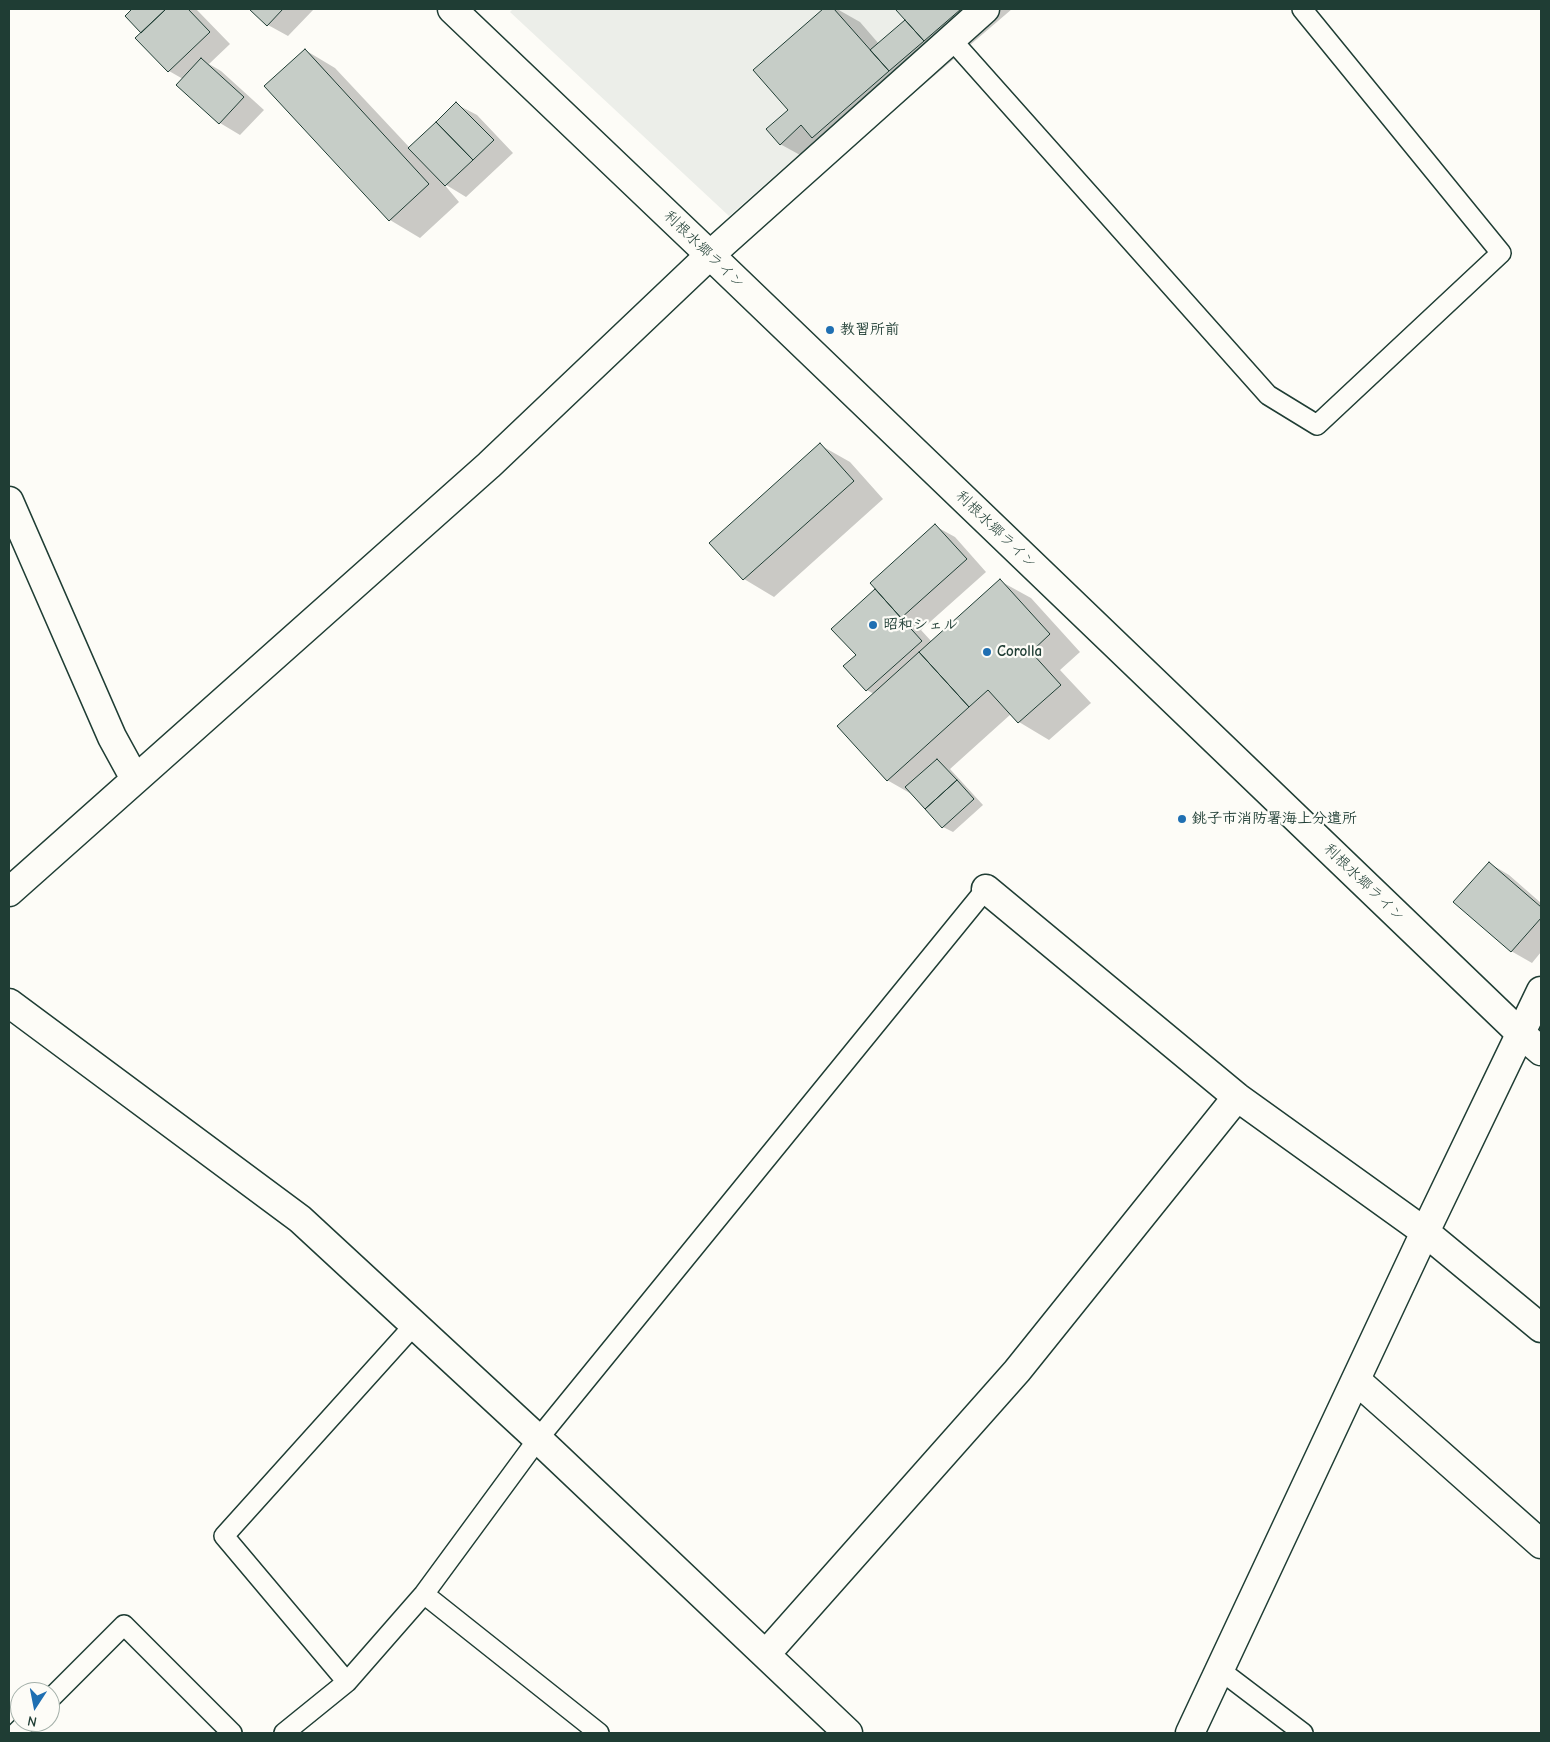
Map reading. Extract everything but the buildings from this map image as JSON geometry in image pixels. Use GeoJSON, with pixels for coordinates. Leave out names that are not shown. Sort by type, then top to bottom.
{"type":"FeatureCollection","features":[{"type":"Feature","properties":{"kind":"main road","name":"利根水郷ライン"},"geometry":{"type":"LineString","coordinates":[[452,9],[1520,1033],[1541,1051]]}},
{"type":"Feature","properties":{"kind":"main road"},"geometry":{"type":"LineString","coordinates":[[9,892],[489,465],[710,255],[985,9]]}},
{"type":"Feature","properties":{"kind":"main road"},"geometry":{"type":"LineString","coordinates":[[9,501],[112,737],[135,779]]}},
{"type":"Feature","properties":{"kind":"main road"},"geometry":{"type":"LineString","coordinates":[[986,889],[1237,1097],[1425,1232],[1541,1328]]}},
{"type":"Feature","properties":{"kind":"main road"},"geometry":{"type":"LineString","coordinates":[[1190,1733],[1425,1232],[1541,991]]}},
{"type":"Feature","properties":{"kind":"main road"},"geometry":{"type":"LineString","coordinates":[[9,1003],[300,1219],[415,1324],[848,1733]]}},
{"type":"Feature","properties":{"kind":"main road"},"geometry":{"type":"LineString","coordinates":[[766,1654],[1017,1372],[1237,1097]]}},
{"type":"Feature","properties":{"kind":"main road"},"geometry":{"type":"LineString","coordinates":[[1356,1380],[1541,1544]]}},
{"type":"Feature","properties":{"kind":"lane"},"geometry":{"type":"LineString","coordinates":[[951,39],[1268,395],[1317,425],[1501,253],[1302,9]]}},
{"type":"Feature","properties":{"kind":"lane"},"geometry":{"type":"LineString","coordinates":[[284,1733],[347,1682],[424,1594],[538,1440],[986,889]]}},
{"type":"Feature","properties":{"kind":"lane"},"geometry":{"type":"LineString","coordinates":[[347,1682],[224,1536],[415,1324]]}},
{"type":"Feature","properties":{"kind":"lane"},"geometry":{"type":"LineString","coordinates":[[424,1594],[599,1733]]}},
{"type":"Feature","properties":{"kind":"lane"},"geometry":{"type":"LineString","coordinates":[[60,1689],[124,1625],[232,1733]]}},
{"type":"Feature","properties":{"kind":"lane"},"geometry":{"type":"LineString","coordinates":[[1220,1670],[1303,1733]]}},
{"type":"Feature","properties":{"kind":"shaded area"},"geometry":{"type":"Polygon","coordinates":[[[513,9],[964,9],[729,216],[510,12],[513,9]]]}},
{"type":"Feature","properties":{"kind":"place","name":"教習所前"},"geometry":{"type":"Point","coordinates":[830,330]}},
{"type":"Feature","properties":{"kind":"place","name":"昭和シェル"},"geometry":{"type":"Point","coordinates":[873,625]}},
{"type":"Feature","properties":{"kind":"place","name":"Corolla"},"geometry":{"type":"Point","coordinates":[987,652]}},
{"type":"Feature","properties":{"kind":"place","name":"銚子市消防署海上分遣所"},"geometry":{"type":"Point","coordinates":[1182,819]}}]}
